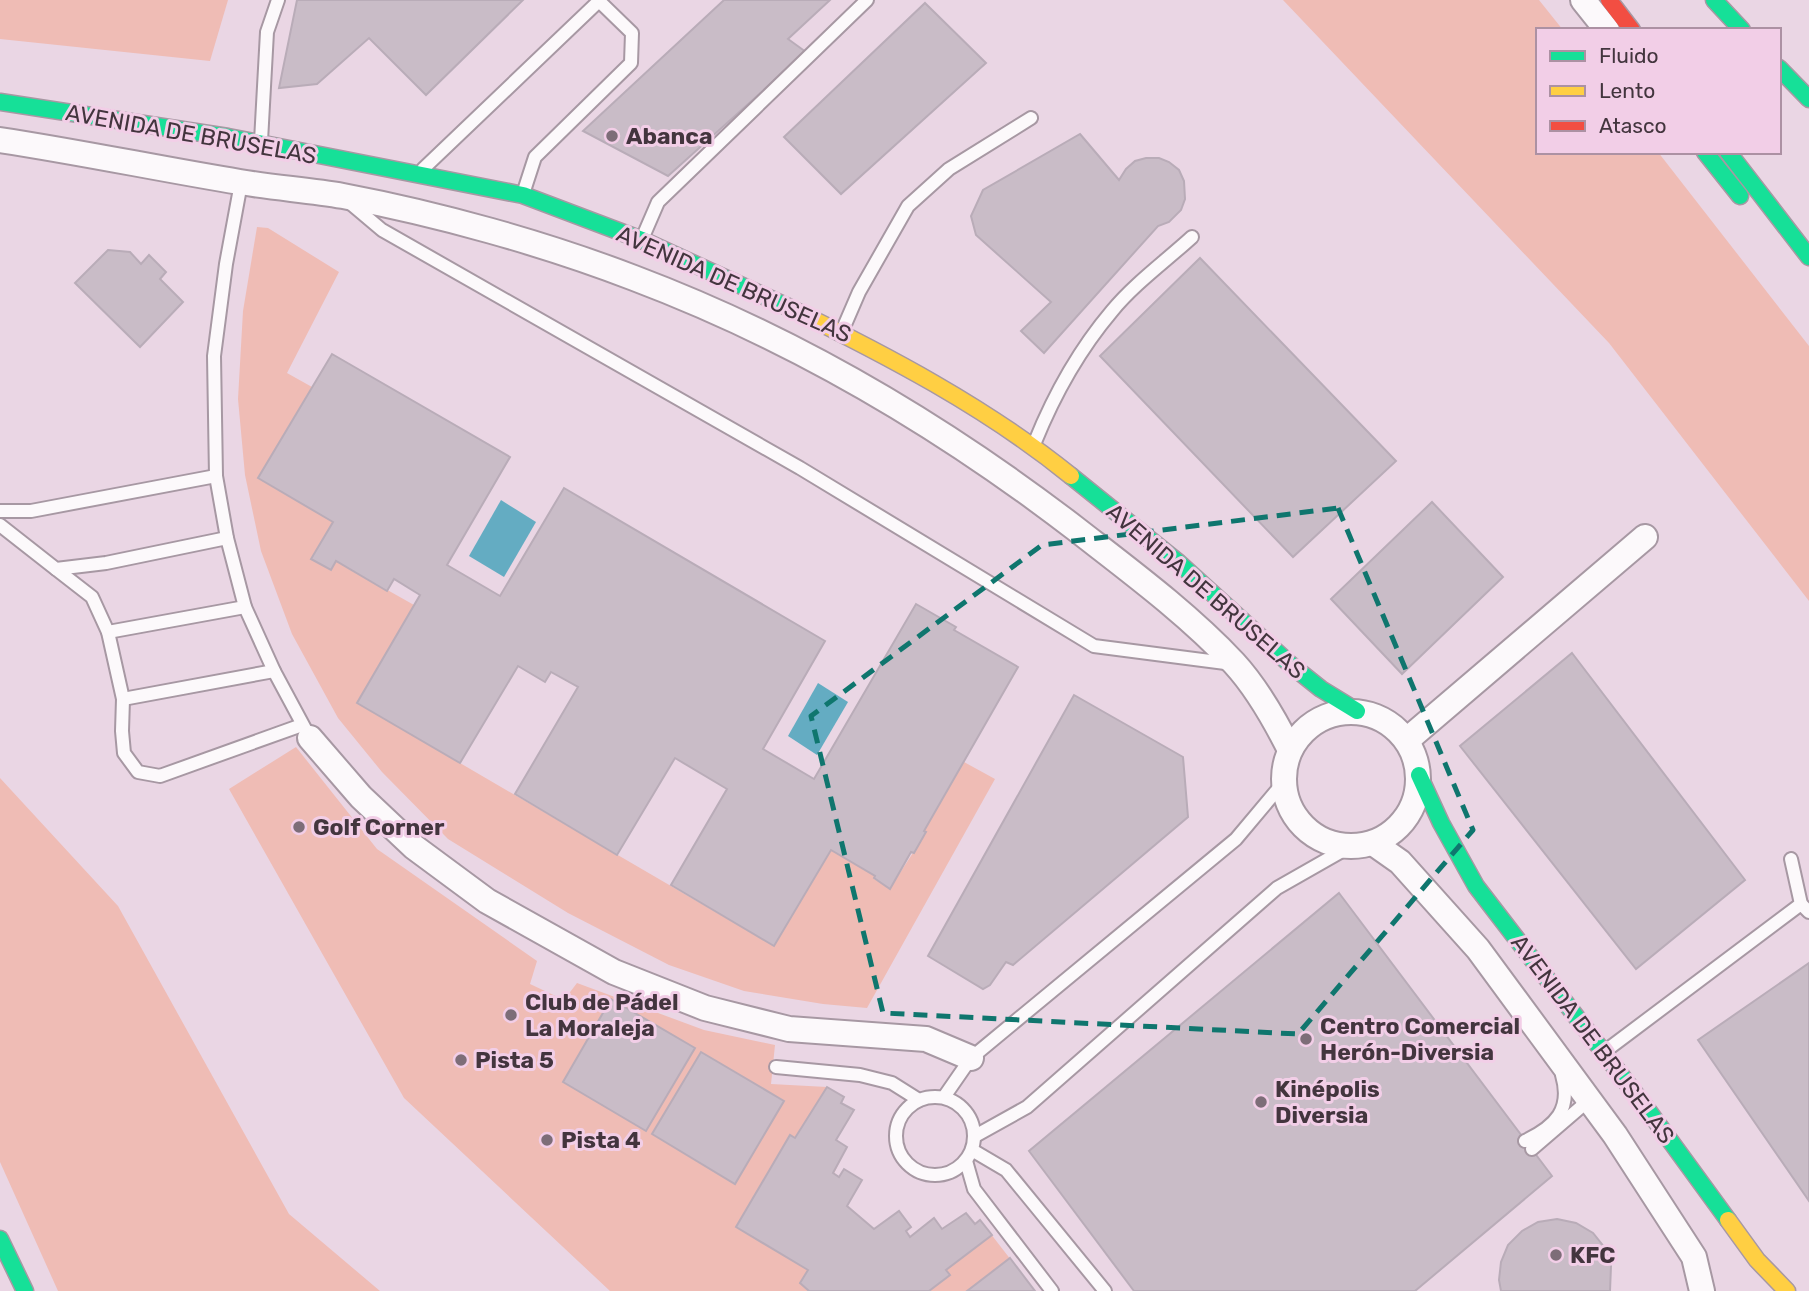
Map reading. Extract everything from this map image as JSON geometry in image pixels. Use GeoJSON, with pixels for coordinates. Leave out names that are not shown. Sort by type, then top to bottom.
{"type":"FeatureCollection","features":[{"type":"Feature","properties":{"kind":"main road"},"geometry":{"type":"LineString","coordinates":[[1609,0],[1630,28]]}},
{"type":"Feature","properties":{"kind":"main road"},"geometry":{"type":"LineString","coordinates":[[1714,0],[1740,28]]}},
{"type":"Feature","properties":{"kind":"main road"},"geometry":{"type":"LineString","coordinates":[[1781,70],[1809,99]]}},
{"type":"Feature","properties":{"kind":"main road","name":"AVENIDA DE BRUSELAS"},"geometry":{"type":"LineString","coordinates":[[0,102],[261,144],[523,195],[642,240],[738,282],[881,352],[1033,445],[1179,563],[1291,665],[1321,689],[1357,711]]}},
{"type":"Feature","properties":{"kind":"main road"},"geometry":{"type":"LineString","coordinates":[[1707,154],[1748,206]]}},
{"type":"Feature","properties":{"kind":"main road"},"geometry":{"type":"LineString","coordinates":[[1729,154],[1805,263]]}},
{"type":"Feature","properties":{"kind":"main road"},"geometry":{"type":"LineString","coordinates":[[1774,239],[1805,263]]}},
{"type":"Feature","properties":{"kind":"main road","name":"AVENIDA DE BRUSELAS"},"geometry":{"type":"LineString","coordinates":[[1419,775],[1441,823],[1476,886],[1604,1052],[1757,1260],[1787,1291]]}},
{"type":"Feature","properties":{"kind":"main road"},"geometry":{"type":"LineString","coordinates":[[0,1240],[25,1291]]}},
{"type":"Feature","properties":{"kind":"street"},"geometry":{"type":"LineString","coordinates":[[1583,0],[1605,28]]}},
{"type":"Feature","properties":{"kind":"street","name":"AVENIDA DE BRUSELAS"},"geometry":{"type":"LineString","coordinates":[[0,140],[241,183],[342,196],[513,238],[634,277],[721,314],[863,386],[1010,479],[1156,591],[1235,664],[1277,724],[1290,750]]}},
{"type":"Feature","properties":{"kind":"street"},"geometry":{"type":"LineString","coordinates":[[1407,740],[1645,537]]}},
{"type":"Feature","properties":{"kind":"street"},"geometry":{"type":"LineString","coordinates":[[1357,711],[1376,715],[1394,726],[1407,740],[1416,757],[1419,775],[1417,797],[1408,817],[1393,833],[1361,845],[1325,842],[1304,828],[1290,807],[1283,783],[1284,766],[1290,750],[1306,728],[1330,714],[1357,711]]}},
{"type":"Feature","properties":{"kind":"street"},"geometry":{"type":"LineString","coordinates":[[306,731],[361,797],[414,847],[487,901],[614,972],[705,1008],[789,1029],[926,1040],[971,1058]]}},
{"type":"Feature","properties":{"kind":"street","name":"AVENIDA DE BRUSELAS"},"geometry":{"type":"LineString","coordinates":[[1361,845],[1400,862],[1478,949],[1589,1100],[1667,1213],[1694,1257],[1702,1291]]}},
{"type":"Feature","properties":{"kind":"lane"},"geometry":{"type":"LineString","coordinates":[[261,144],[267,32],[278,0]]}},
{"type":"Feature","properties":{"kind":"lane"},"geometry":{"type":"LineString","coordinates":[[642,240],[658,202],[867,0]]}},
{"type":"Feature","properties":{"kind":"lane"},"geometry":{"type":"LineString","coordinates":[[418,173],[599,1],[632,33],[631,63],[535,157],[523,195]]}},
{"type":"Feature","properties":{"kind":"lane"},"geometry":{"type":"LineString","coordinates":[[841,333],[859,292],[908,206],[949,169],[1031,118]]}},
{"type":"Feature","properties":{"kind":"lane"},"geometry":{"type":"LineString","coordinates":[[0,525],[92,597],[108,632],[123,699],[124,753],[138,772],[160,776],[306,731],[274,671],[245,607],[227,538],[216,476],[214,356],[226,264],[241,183]]}},
{"type":"Feature","properties":{"kind":"lane"},"geometry":{"type":"LineString","coordinates":[[342,196],[382,230],[800,468],[1094,646],[1235,664]]}},
{"type":"Feature","properties":{"kind":"lane"},"geometry":{"type":"LineString","coordinates":[[1033,445],[1049,407],[1083,348],[1114,308],[1192,237]]}},
{"type":"Feature","properties":{"kind":"lane"},"geometry":{"type":"LineString","coordinates":[[0,511],[31,511],[216,476]]}},
{"type":"Feature","properties":{"kind":"lane"},"geometry":{"type":"LineString","coordinates":[[56,569],[106,564],[227,538]]}},
{"type":"Feature","properties":{"kind":"lane"},"geometry":{"type":"LineString","coordinates":[[108,632],[245,607]]}},
{"type":"Feature","properties":{"kind":"lane"},"geometry":{"type":"LineString","coordinates":[[123,699],[274,671]]}},
{"type":"Feature","properties":{"kind":"lane"},"geometry":{"type":"LineString","coordinates":[[944,1097],[971,1058],[1236,839],[1283,783]]}},
{"type":"Feature","properties":{"kind":"lane"},"geometry":{"type":"LineString","coordinates":[[975,1136],[1027,1107],[1277,888],[1361,845]]}},
{"type":"Feature","properties":{"kind":"lane"},"geometry":{"type":"LineString","coordinates":[[1604,1052],[1805,908],[1791,859]]}},
{"type":"Feature","properties":{"kind":"lane"},"geometry":{"type":"LineString","coordinates":[[1557,1057],[1566,1090],[1563,1113],[1529,1145],[1589,1100]]}},
{"type":"Feature","properties":{"kind":"lane"},"geometry":{"type":"LineString","coordinates":[[776,1067],[860,1075],[892,1083],[919,1100]]}},
{"type":"Feature","properties":{"kind":"lane"},"geometry":{"type":"LineString","coordinates":[[944,1097],[966,1111],[973,1123],[975,1136],[969,1155],[956,1169],[932,1175],[919,1172],[901,1154],[897,1129],[908,1107],[919,1100],[944,1097]]}},
{"type":"Feature","properties":{"kind":"lane"},"geometry":{"type":"LineString","coordinates":[[969,1155],[974,1189],[1052,1291]]}},
{"type":"Feature","properties":{"kind":"lane"},"geometry":{"type":"LineString","coordinates":[[969,1155],[1006,1170],[1105,1291]]}},
{"type":"Feature","properties":{"kind":"highlighted area"},"geometry":{"type":"Polygon","coordinates":[[[1338,508],[1473,830],[1298,1034],[883,1013],[811,716],[1042,545],[1338,508]]]}},
{"type":"Feature","properties":{"kind":"shaded area"},"geometry":{"type":"Polygon","coordinates":[[[0,0],[228,0],[210,61],[0,39],[0,0]]]}},
{"type":"Feature","properties":{"kind":"shaded area"},"geometry":{"type":"Polygon","coordinates":[[[1283,0],[1539,0],[1561,28],[1536,28],[1536,154],[1660,154],[1809,346],[1809,601],[1609,343],[1283,0]]]}},
{"type":"Feature","properties":{"kind":"shaded area"},"geometry":{"type":"Polygon","coordinates":[[[257,227],[268,228],[339,272],[287,373],[312,387],[259,478],[333,522],[311,559],[331,570],[336,561],[414,605],[357,703],[774,946],[831,850],[890,888],[926,833],[924,831],[964,762],[995,779],[867,1008],[744,991],[669,965],[568,913],[448,839],[382,772],[338,718],[292,634],[261,551],[245,475],[238,399],[243,311],[257,227]]]}},
{"type":"Feature","properties":{"kind":"shaded area","name":"Club de Pádel La Moraleja"},"geometry":{"type":"Polygon","coordinates":[[[296,747],[377,849],[537,961],[530,984],[564,1000],[577,983],[704,1030],[775,1045],[771,1084],[827,1087],[844,1097],[841,1103],[854,1110],[836,1140],[847,1147],[834,1173],[839,1177],[844,1169],[862,1180],[847,1206],[874,1229],[899,1211],[911,1227],[906,1231],[910,1237],[934,1218],[942,1229],[966,1213],[974,1224],[980,1220],[1035,1291],[610,1291],[404,1098],[229,789],[296,747]]]}},
{"type":"Feature","properties":{"kind":"shaded area"},"geometry":{"type":"Polygon","coordinates":[[[0,778],[118,906],[289,1214],[380,1291],[58,1291],[0,1162],[0,778]]]}},
{"type":"Feature","properties":{"kind":"water"},"geometry":{"type":"Polygon","coordinates":[[[501,500],[536,522],[504,577],[469,556],[501,500]]]}},
{"type":"Feature","properties":{"kind":"water"},"geometry":{"type":"Polygon","coordinates":[[[818,683],[848,702],[817,755],[788,736],[818,683]]]}},
{"type":"Feature","properties":{"kind":"building"},"geometry":{"type":"Polygon","coordinates":[[[297,0],[523,0],[426,95],[369,38],[317,84],[279,88],[297,0]]]}},
{"type":"Feature","properties":{"kind":"building"},"geometry":{"type":"Polygon","coordinates":[[[724,0],[830,0],[788,39],[806,52],[668,176],[583,131],[724,0]]]}},
{"type":"Feature","properties":{"kind":"building"},"geometry":{"type":"Polygon","coordinates":[[[925,3],[986,63],[841,194],[784,137],[925,3]]]}},
{"type":"Feature","properties":{"kind":"building"},"geometry":{"type":"Polygon","coordinates":[[[1080,134],[1119,180],[1135,161],[1159,158],[1169,162],[1179,170],[1184,181],[1185,199],[1181,210],[1169,222],[1158,226],[1044,353],[1021,331],[1051,302],[976,235],[971,216],[983,190],[1080,134]]]}},
{"type":"Feature","properties":{"kind":"building"},"geometry":{"type":"Polygon","coordinates":[[[108,250],[130,252],[141,264],[149,255],[166,272],[160,279],[183,302],[140,347],[75,283],[108,250]]]}},
{"type":"Feature","properties":{"kind":"building"},"geometry":{"type":"Polygon","coordinates":[[[1200,258],[1396,461],[1293,557],[1100,356],[1200,258]]]}},
{"type":"Feature","properties":{"kind":"building"},"geometry":{"type":"Polygon","coordinates":[[[332,354],[510,457],[447,565],[500,596],[564,488],[825,641],[763,749],[814,779],[916,604],[956,627],[954,630],[1018,667],[914,853],[911,852],[890,889],[874,878],[875,876],[831,850],[774,946],[671,885],[727,789],[675,758],[617,855],[515,794],[578,687],[551,672],[545,682],[518,666],[460,763],[357,703],[420,595],[394,579],[387,591],[336,561],[331,570],[311,559],[333,522],[258,478],[332,354]]]}},
{"type":"Feature","properties":{"kind":"building"},"geometry":{"type":"Polygon","coordinates":[[[1432,502],[1503,577],[1402,674],[1331,599],[1432,502]]]}},
{"type":"Feature","properties":{"kind":"building"},"geometry":{"type":"Polygon","coordinates":[[[1572,653],[1745,880],[1636,969],[1460,746],[1572,653]]]}},
{"type":"Feature","properties":{"kind":"building"},"geometry":{"type":"Polygon","coordinates":[[[1074,695],[1183,757],[1188,817],[1013,965],[1006,962],[990,985],[983,989],[928,956],[1074,695]]]}},
{"type":"Feature","properties":{"kind":"building","name":"Centro Comercial Herón-Diversia"},"geometry":{"type":"Polygon","coordinates":[[[1339,893],[1552,1176],[1415,1291],[1134,1291],[1029,1151],[1339,893]]]}},
{"type":"Feature","properties":{"kind":"building"},"geometry":{"type":"Polygon","coordinates":[[[1809,963],[1809,1201],[1698,1040],[1809,963]]]}},
{"type":"Feature","properties":{"kind":"building"},"geometry":{"type":"Polygon","coordinates":[[[611,999],[695,1048],[646,1131],[563,1082],[611,999]]]}},
{"type":"Feature","properties":{"kind":"building"},"geometry":{"type":"Polygon","coordinates":[[[701,1052],[784,1101],[735,1184],[652,1134],[701,1052]]]}},
{"type":"Feature","properties":{"kind":"building"},"geometry":{"type":"Polygon","coordinates":[[[827,1087],[844,1097],[841,1103],[854,1110],[836,1140],[847,1147],[833,1173],[839,1177],[844,1169],[862,1180],[847,1206],[874,1229],[899,1211],[911,1227],[906,1231],[910,1237],[934,1218],[942,1229],[966,1213],[975,1224],[980,1220],[992,1235],[946,1270],[950,1275],[929,1291],[809,1291],[800,1283],[808,1270],[736,1227],[790,1135],[795,1138],[827,1087]]]}},
{"type":"Feature","properties":{"kind":"building","name":"KFC"},"geometry":{"type":"Polygon","coordinates":[[[1557,1219],[1576,1223],[1593,1233],[1605,1248],[1611,1266],[1610,1291],[1501,1291],[1501,1262],[1508,1245],[1522,1231],[1538,1222],[1557,1219]]]}},
{"type":"Feature","properties":{"kind":"building"},"geometry":{"type":"Polygon","coordinates":[[[1010,1258],[1035,1291],[967,1291],[1010,1258]]]}},
{"type":"Feature","properties":{"kind":"traffic: fast"},"geometry":{"type":"LineString","coordinates":[[1714,0],[1740,28]]}},
{"type":"Feature","properties":{"kind":"traffic: fast"},"geometry":{"type":"LineString","coordinates":[[1781,70],[1809,99]]}},
{"type":"Feature","properties":{"kind":"traffic: fast"},"geometry":{"type":"LineString","coordinates":[[0,102],[228,137],[523,195],[642,240],[788,307]]}},
{"type":"Feature","properties":{"kind":"traffic: fast"},"geometry":{"type":"LineString","coordinates":[[1707,154],[1740,196]]}},
{"type":"Feature","properties":{"kind":"traffic: fast"},"geometry":{"type":"LineString","coordinates":[[1730,154],[1809,257]]}},
{"type":"Feature","properties":{"kind":"traffic: fast"},"geometry":{"type":"LineString","coordinates":[[1071,476],[1179,563],[1291,665],[1321,689],[1357,711]]}},
{"type":"Feature","properties":{"kind":"traffic: fast"},"geometry":{"type":"LineString","coordinates":[[1419,775],[1441,823],[1476,886],[1650,1113],[1728,1220]]}},
{"type":"Feature","properties":{"kind":"traffic: fast"},"geometry":{"type":"LineString","coordinates":[[0,1239],[25,1291]]}},
{"type":"Feature","properties":{"kind":"traffic: slow"},"geometry":{"type":"LineString","coordinates":[[788,307],[898,363],[970,405],[1005,427],[1071,476]]}},
{"type":"Feature","properties":{"kind":"traffic: slow"},"geometry":{"type":"LineString","coordinates":[[1728,1220],[1757,1260],[1787,1291]]}},
{"type":"Feature","properties":{"kind":"traffic: jam"},"geometry":{"type":"LineString","coordinates":[[1609,0],[1630,28]]}},
{"type":"Feature","properties":{"kind":"place","name":"Abanca"},"geometry":{"type":"Point","coordinates":[612,136]}},
{"type":"Feature","properties":{"kind":"place","name":"Golf Corner"},"geometry":{"type":"Point","coordinates":[299,827]}},
{"type":"Feature","properties":{"kind":"place","name":"Club de Pádel La Moraleja"},"geometry":{"type":"Point","coordinates":[511,1015]}},
{"type":"Feature","properties":{"kind":"place","name":"Centro Comercial Herón-Diversia"},"geometry":{"type":"Point","coordinates":[1306,1039]}},
{"type":"Feature","properties":{"kind":"place","name":"Pista 5"},"geometry":{"type":"Point","coordinates":[461,1060]}},
{"type":"Feature","properties":{"kind":"place","name":"Kinépolis Diversia"},"geometry":{"type":"Point","coordinates":[1261,1102]}},
{"type":"Feature","properties":{"kind":"place","name":"Pista 4"},"geometry":{"type":"Point","coordinates":[547,1140]}},
{"type":"Feature","properties":{"kind":"place","name":"KFC"},"geometry":{"type":"Point","coordinates":[1556,1255]}}]}
